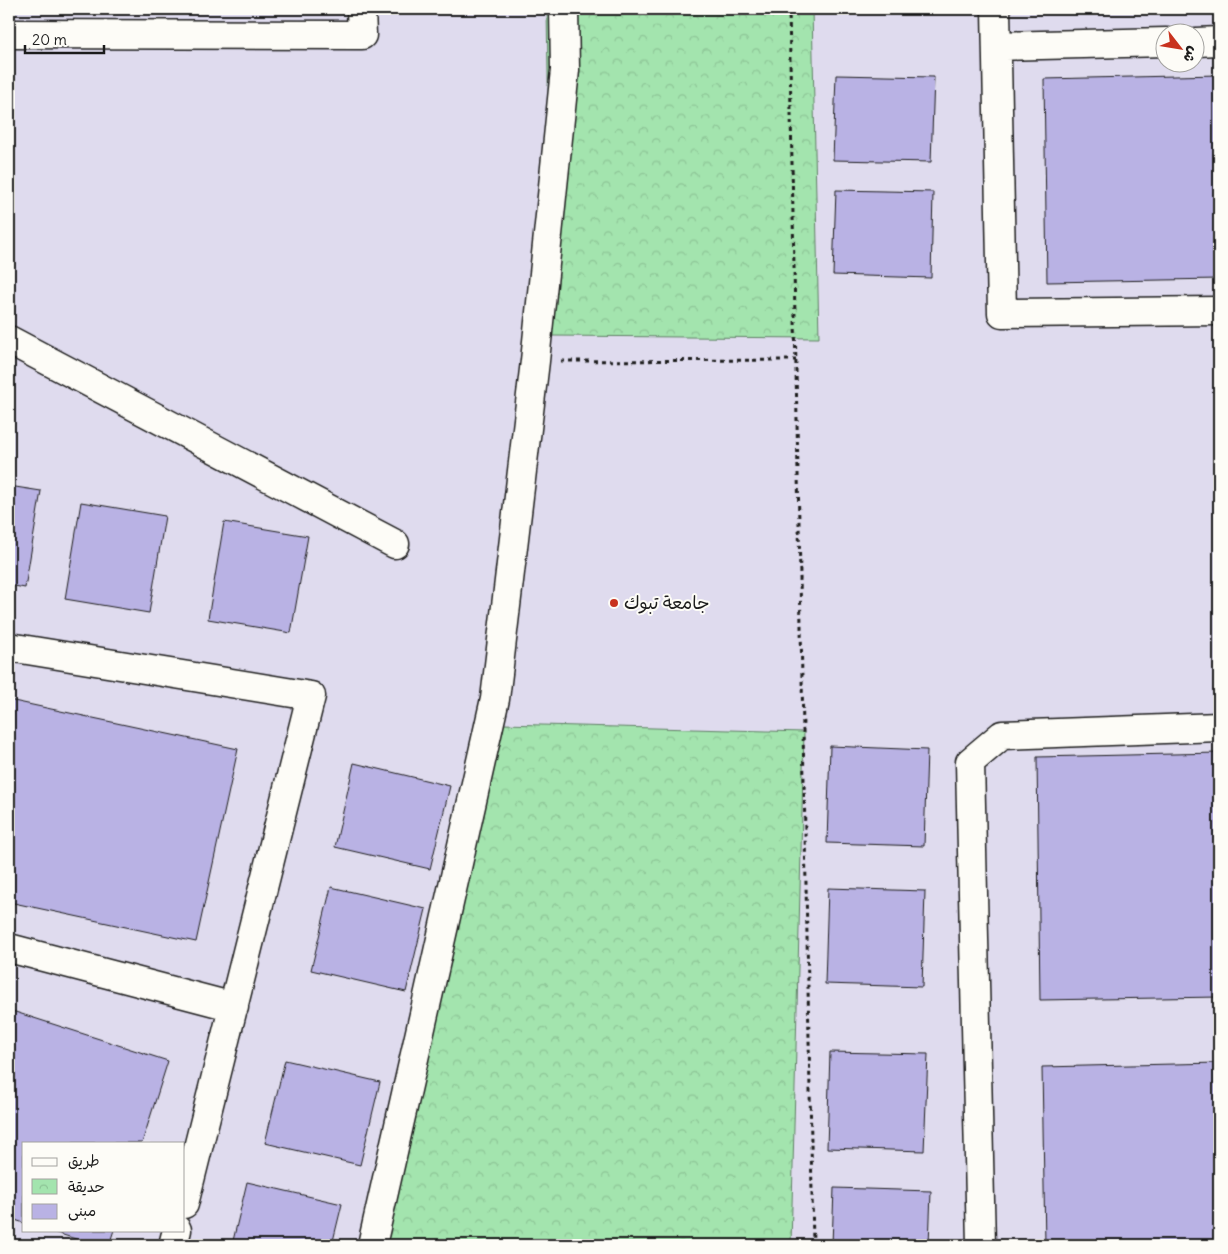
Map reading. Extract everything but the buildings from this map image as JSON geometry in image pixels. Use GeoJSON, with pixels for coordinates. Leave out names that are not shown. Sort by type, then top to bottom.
{"type":"FeatureCollection","features":[{"type":"Feature","properties":{"kind":"street"},"geometry":{"type":"LineString","coordinates":[[9,34],[362,35],[361,9]]}},
{"type":"Feature","properties":{"kind":"street"},"geometry":{"type":"LineString","coordinates":[[372,1245],[495,698],[536,361],[565,70],[564,9]]}},
{"type":"Feature","properties":{"kind":"street"},"geometry":{"type":"LineString","coordinates":[[996,9],[1002,313],[1219,311]]}},
{"type":"Feature","properties":{"kind":"street"},"geometry":{"type":"LineString","coordinates":[[1206,42],[1219,41]]}},
{"type":"Feature","properties":{"kind":"street"},"geometry":{"type":"LineString","coordinates":[[997,46],[1156,42]]}},
{"type":"Feature","properties":{"kind":"street"},"geometry":{"type":"LineString","coordinates":[[9,340],[394,544]]}},
{"type":"Feature","properties":{"kind":"street"},"geometry":{"type":"LineString","coordinates":[[9,648],[311,696],[185,1200]]}},
{"type":"Feature","properties":{"kind":"street"},"geometry":{"type":"LineString","coordinates":[[981,1245],[970,762],[1002,735],[1219,727]]}},
{"type":"Feature","properties":{"kind":"street"},"geometry":{"type":"LineString","coordinates":[[9,948],[234,1008]]}},
{"type":"Feature","properties":{"kind":"street"},"geometry":{"type":"LineString","coordinates":[[173,1245],[176,1232]]}},
{"type":"Feature","properties":{"kind":"path"},"geometry":{"type":"LineString","coordinates":[[789,9],[813,1245]]}},
{"type":"Feature","properties":{"kind":"path"},"geometry":{"type":"LineString","coordinates":[[536,361],[796,360]]}},
{"type":"Feature","properties":{"kind":"shaded area","name":"جامعة تبوك"},"geometry":{"type":"Polygon","coordinates":[[[9,9],[1219,9],[1219,1245],[9,1245],[9,9]]]}},
{"type":"Feature","properties":{"kind":"green space"},"geometry":{"type":"Polygon","coordinates":[[[547,9],[812,9],[819,338],[552,336],[547,9]]]}},
{"type":"Feature","properties":{"kind":"green space"},"geometry":{"type":"Polygon","coordinates":[[[504,724],[804,732],[791,1245],[383,1245],[504,724]]]}},
{"type":"Feature","properties":{"kind":"place","name":"جامعة تبوك"},"geometry":{"type":"Point","coordinates":[614,603]}}]}
